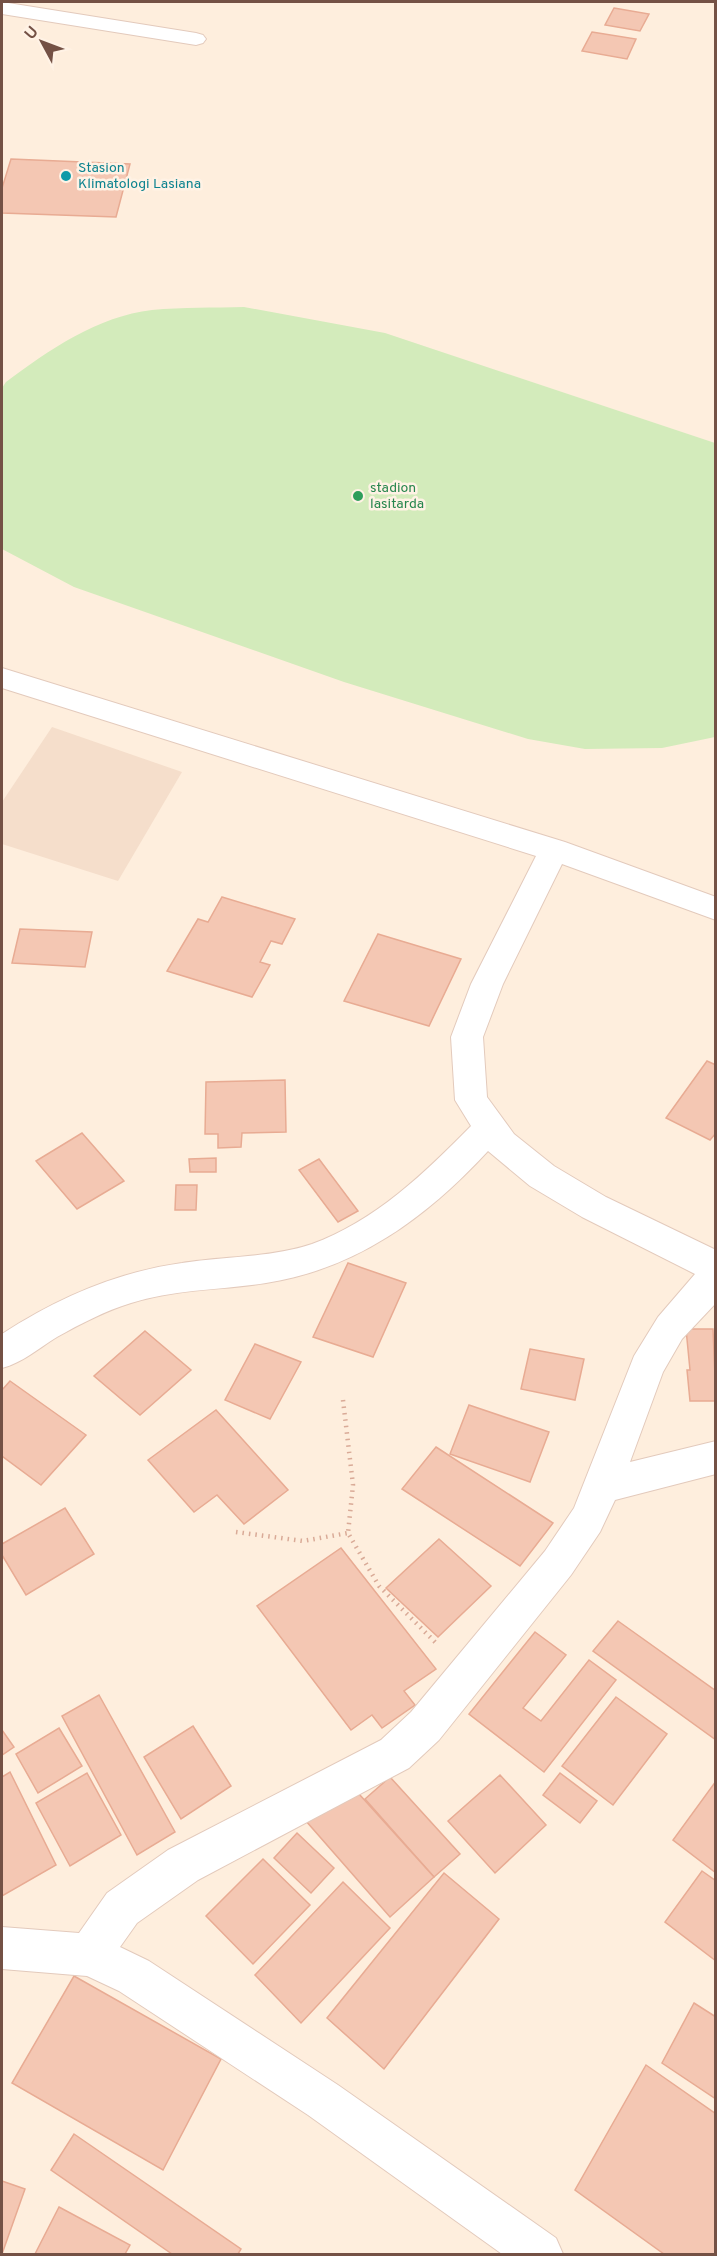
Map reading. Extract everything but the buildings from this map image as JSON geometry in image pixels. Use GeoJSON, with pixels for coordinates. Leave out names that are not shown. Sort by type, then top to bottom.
{"type":"FeatureCollection","features":[{"type":"Feature","properties":{"kind":"street"},"geometry":{"type":"LineString","coordinates":[[2,8],[196,39]]}},
{"type":"Feature","properties":{"kind":"street"},"geometry":{"type":"LineString","coordinates":[[2,678],[96,710],[554,850],[716,909]]}},
{"type":"Feature","properties":{"kind":"street"},"geometry":{"type":"LineString","coordinates":[[89,1955],[122,1908],[183,1865],[395,1754],[425,1726],[456,1691],[558,1563],[586,1520],[603,1486],[647,1367],[670,1328],[707,1288],[712,1274],[705,1262],[594,1207],[542,1176],[502,1144],[471,1100],[467,1036],[487,984],[554,850]]}},
{"type":"Feature","properties":{"kind":"street"},"geometry":{"type":"LineString","coordinates":[[2,1353],[53,1319],[107,1294],[181,1277],[244,1272],[314,1258],[365,1234],[419,1199],[490,1127]]}},
{"type":"Feature","properties":{"kind":"street"},"geometry":{"type":"LineString","coordinates":[[603,1486],[716,1457]]}},
{"type":"Feature","properties":{"kind":"street"},"geometry":{"type":"LineString","coordinates":[[2,1948],[89,1955],[134,1976],[313,2093],[540,2254]]}},
{"type":"Feature","properties":{"kind":"path"},"geometry":{"type":"LineString","coordinates":[[343,1400],[352,1485],[348,1533],[379,1586],[436,1642],[456,1691]]}},
{"type":"Feature","properties":{"kind":"path"},"geometry":{"type":"LineString","coordinates":[[236,1532],[303,1541],[348,1533]]}},
{"type":"Feature","properties":{"kind":"shaded area"},"geometry":{"type":"Polygon","coordinates":[[[52,727],[182,772],[118,881],[2,844],[2,802],[52,727]]]}},
{"type":"Feature","properties":{"kind":"green space","name":"stadion lasitarda"},"geometry":{"type":"Polygon","coordinates":[[[244,307],[385,333],[715,443],[715,737],[662,748],[585,749],[528,739],[344,682],[74,587],[2,549],[2,388],[6,382],[75,336],[112,319],[152,310],[244,307]]]}},
{"type":"Feature","properties":{"kind":"place","name":"Stasion Klimatologi Lasiana"},"geometry":{"type":"Point","coordinates":[66,176]}},
{"type":"Feature","properties":{"kind":"place","name":"stadion lasitarda"},"geometry":{"type":"Point","coordinates":[358,496]}}]}
